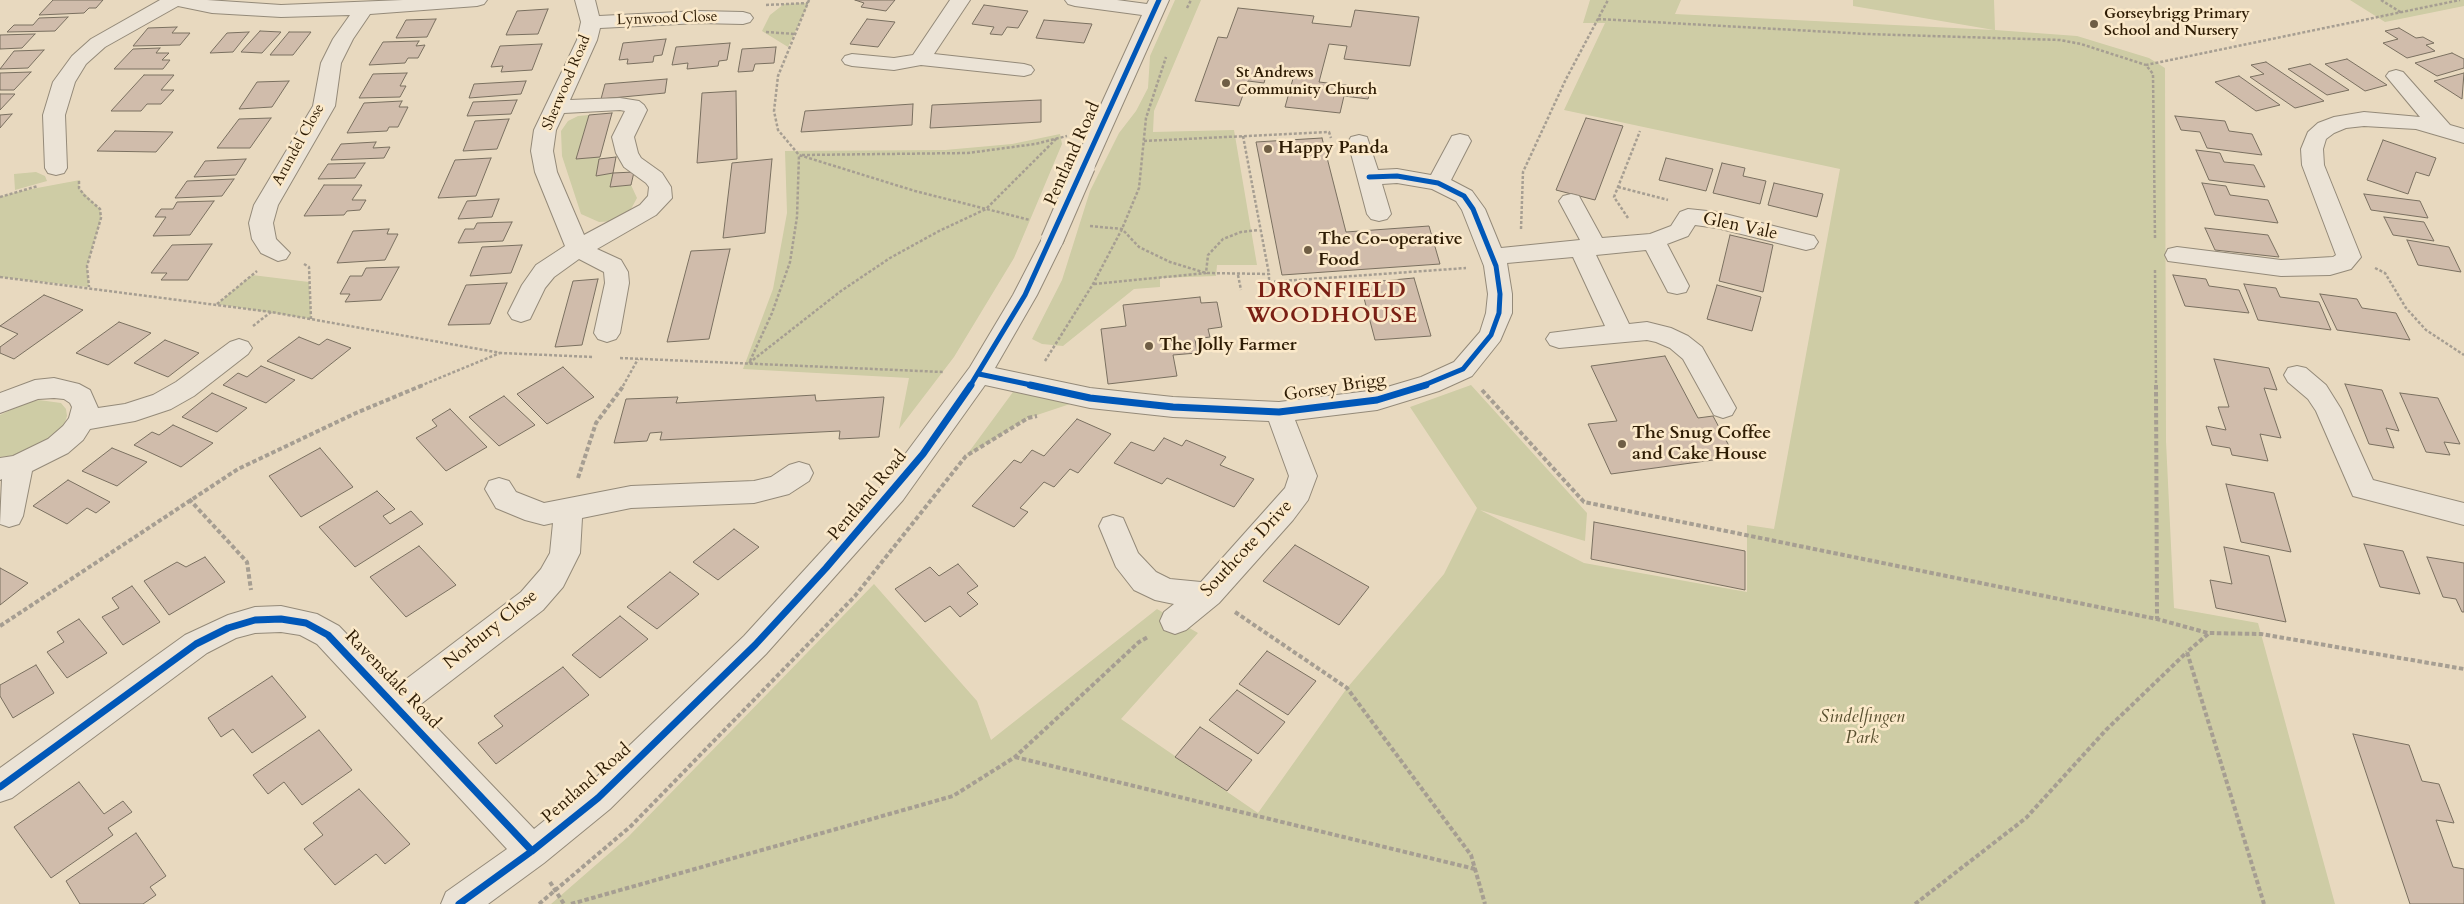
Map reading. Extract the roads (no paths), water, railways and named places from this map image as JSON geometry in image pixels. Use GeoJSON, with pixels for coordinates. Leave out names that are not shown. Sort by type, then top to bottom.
{"type":"FeatureCollection","features":[{"type":"Feature","properties":{"kind":"street"},"geometry":{"type":"LineString","coordinates":[[56,168],[54,115],[64,82],[79,60],[98,43],[174,0]]}},
{"type":"Feature","properties":{"kind":"street"},"geometry":{"type":"LineString","coordinates":[[179,0],[212,8],[237,10],[364,9],[477,0]]}},
{"type":"Feature","properties":{"kind":"street","name":"Sherwood Road"},"geometry":{"type":"LineString","coordinates":[[578,250],[546,172],[542,151],[545,130],[587,40],[590,22],[585,0]]}},
{"type":"Feature","properties":{"kind":"street"},"geometry":{"type":"LineString","coordinates":[[920,59],[960,0]]}},
{"type":"Feature","properties":{"kind":"street"},"geometry":{"type":"LineString","coordinates":[[1075,0],[1156,6]]}},
{"type":"Feature","properties":{"kind":"street","name":"Pentland Road"},"geometry":{"type":"LineString","coordinates":[[459,904],[532,851],[605,791],[676,724],[755,645],[893,492],[923,454],[979,374],[1025,295],[1045,230],[1084,166],[1156,6]]}},
{"type":"Feature","properties":{"kind":"street","name":"Arundel Close"},"geometry":{"type":"LineString","coordinates":[[278,253],[270,248],[264,239],[262,223],[266,205],[324,106],[330,63],[343,39],[364,9]]}},
{"type":"Feature","properties":{"kind":"street","name":"Lynwood Close"},"geometry":{"type":"LineString","coordinates":[[590,22],[648,18],[743,18]]}},
{"type":"Feature","properties":{"kind":"street"},"geometry":{"type":"LineString","coordinates":[[852,60],[894,64],[920,59],[1024,70]]}},
{"type":"Feature","properties":{"kind":"street"},"geometry":{"type":"LineString","coordinates":[[2396,76],[2442,129]]}},
{"type":"Feature","properties":{"kind":"street"},"geometry":{"type":"LineString","coordinates":[[521,313],[534,285],[545,271],[648,210],[660,198],[660,187],[654,178],[632,162],[627,153],[623,137],[636,110],[631,106],[620,104],[555,107]]}},
{"type":"Feature","properties":{"kind":"street"},"geometry":{"type":"LineString","coordinates":[[2166,258],[2310,269],[2330,267],[2342,263],[2350,257],[2313,165],[2312,148],[2316,137],[2326,128],[2342,122],[2364,119],[2417,123],[2464,136]]}},
{"type":"Feature","properties":{"kind":"street"},"geometry":{"type":"LineString","coordinates":[[1438,182],[1460,141]]}},
{"type":"Feature","properties":{"kind":"street"},"geometry":{"type":"LineString","coordinates":[[1358,142],[1379,214]]}},
{"type":"Feature","properties":{"kind":"street","name":"Gorsey Brigg"},"geometry":{"type":"LineString","coordinates":[[979,374],[1090,398],[1173,407],[1279,412],[1377,400],[1430,384],[1463,369],[1491,335],[1499,313],[1500,294],[1494,262],[1473,209],[1464,196],[1438,182],[1398,176],[1369,177]]}},
{"type":"Feature","properties":{"kind":"street"},"geometry":{"type":"LineString","coordinates":[[1571,201],[1621,333]]}},
{"type":"Feature","properties":{"kind":"street","name":"Glen Vale"},"geometry":{"type":"LineString","coordinates":[[1494,262],[1520,255],[1648,242],[1680,231],[1688,218],[1697,217],[1806,242]]}},
{"type":"Feature","properties":{"kind":"street"},"geometry":{"type":"LineString","coordinates":[[1648,242],[1677,286]]}},
{"type":"Feature","properties":{"kind":"street"},"geometry":{"type":"LineString","coordinates":[[578,250],[612,266],[616,272],[617,283],[607,333]]}},
{"type":"Feature","properties":{"kind":"street"},"geometry":{"type":"LineString","coordinates":[[1559,339],[1647,331],[1662,334],[1679,342],[1693,352],[1723,408]]}},
{"type":"Feature","properties":{"kind":"street"},"geometry":{"type":"LineString","coordinates":[[82,420],[126,414],[162,402],[185,389],[239,348]]}},
{"type":"Feature","properties":{"kind":"street"},"geometry":{"type":"LineString","coordinates":[[2298,375],[2317,392],[2328,409],[2363,488],[2464,514]]}},
{"type":"Feature","properties":{"kind":"street"},"geometry":{"type":"LineString","coordinates":[[0,403],[34,390],[54,388],[70,390],[81,397],[85,407],[82,420],[58,446],[10,467],[9,516]]}},
{"type":"Feature","properties":{"kind":"street","name":"Southcote Drive"},"geometry":{"type":"LineString","coordinates":[[1175,621],[1208,594],[1298,492],[1303,476],[1296,452],[1279,412]]}},
{"type":"Feature","properties":{"kind":"street"},"geometry":{"type":"LineString","coordinates":[[499,489],[506,500],[525,509],[544,514],[631,497],[754,492],[779,486],[799,473]]}},
{"type":"Feature","properties":{"kind":"street","name":"Norbury Close"},"geometry":{"type":"LineString","coordinates":[[396,705],[532,601],[547,584],[566,553],[568,509]]}},
{"type":"Feature","properties":{"kind":"street"},"geometry":{"type":"LineString","coordinates":[[1113,526],[1126,558],[1145,581],[1166,590],[1185,594],[1208,594]]}},
{"type":"Feature","properties":{"kind":"street","name":"Ravensdale Road"},"geometry":{"type":"LineString","coordinates":[[0,788],[196,644],[228,628],[255,620],[281,618],[306,623],[328,635],[532,851]]}},
{"type":"Feature","properties":{"kind":"place","name":"Gorseybrigg Primary School and Nursery"},"geometry":{"type":"Point","coordinates":[2094,24]}},
{"type":"Feature","properties":{"kind":"place","name":"St Andrews Community Church"},"geometry":{"type":"Point","coordinates":[1226,83]}},
{"type":"Feature","properties":{"kind":"place","name":"Happy Panda"},"geometry":{"type":"Point","coordinates":[1268,149]}},
{"type":"Feature","properties":{"kind":"place","name":"The Co-operative Food"},"geometry":{"type":"Point","coordinates":[1308,250]}},
{"type":"Feature","properties":{"kind":"place","name":"The Jolly Farmer"},"geometry":{"type":"Point","coordinates":[1149,346]}},
{"type":"Feature","properties":{"kind":"place","name":"The Snug Coffee and Cake House"},"geometry":{"type":"Point","coordinates":[1622,444]}},
{"type":"Feature","properties":{"kind":"district","name":"DRONFIELD WOODHOUSE"},"geometry":{"type":"Point","coordinates":[1332,304]}},
{"type":"Feature","properties":{"kind":"park label","name":"Sindelfingen Park"},"geometry":{"type":"Point","coordinates":[1862,728]}}]}
